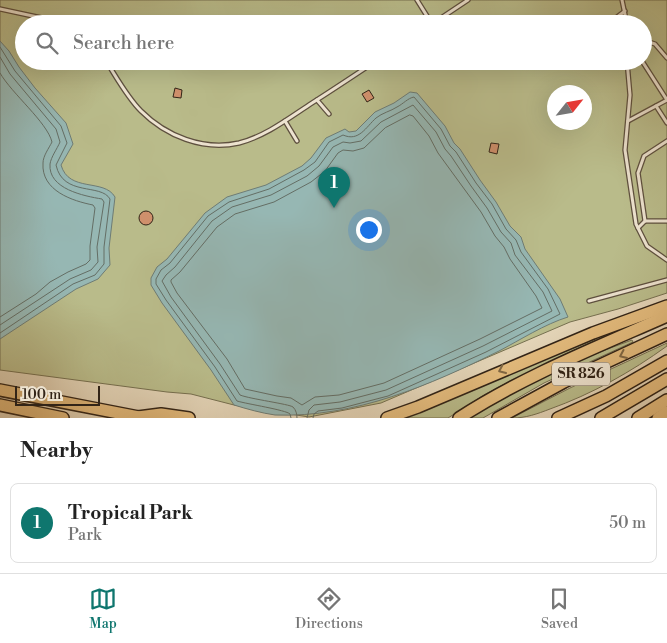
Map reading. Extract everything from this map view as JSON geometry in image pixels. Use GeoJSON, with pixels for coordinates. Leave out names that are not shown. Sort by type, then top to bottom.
{"type":"FeatureCollection","features":[{"type":"Feature","properties":{"kind":"highway"},"geometry":{"type":"LineString","coordinates":[[387,418],[427,404],[584,336],[667,306]]}},
{"type":"Feature","properties":{"kind":"highway"},"geometry":{"type":"LineString","coordinates":[[462,416],[546,370],[667,316]]}},
{"type":"Feature","properties":{"kind":"highway","name":"SR 826"},"geometry":{"type":"LineString","coordinates":[[498,418],[564,382],[667,334]]}},
{"type":"Feature","properties":{"kind":"highway"},"geometry":{"type":"LineString","coordinates":[[558,418],[606,396],[667,360]]}},
{"type":"Feature","properties":{"kind":"highway"},"geometry":{"type":"LineString","coordinates":[[601,418],[667,379]]}},
{"type":"Feature","properties":{"kind":"highway"},"geometry":{"type":"LineString","coordinates":[[0,390],[141,417],[162,414],[189,418]]}},
{"type":"Feature","properties":{"kind":"highway"},"geometry":{"type":"LineString","coordinates":[[638,418],[667,400]]}},
{"type":"Feature","properties":{"kind":"highway"},"geometry":{"type":"LineString","coordinates":[[0,405],[63,418]]}},
{"type":"Feature","properties":{"kind":"highway"},"geometry":{"type":"LineString","coordinates":[[658,418],[667,412]]}},
{"type":"Feature","properties":{"kind":"lane"},"geometry":{"type":"LineString","coordinates":[[417,0],[426,15]]}},
{"type":"Feature","properties":{"kind":"lane"},"geometry":{"type":"LineString","coordinates":[[446,15],[468,0]]}},
{"type":"Feature","properties":{"kind":"lane"},"geometry":{"type":"LineString","coordinates":[[622,0],[626,15]]}},
{"type":"Feature","properties":{"kind":"lane"},"geometry":{"type":"LineString","coordinates":[[0,9],[28,15]]}},
{"type":"Feature","properties":{"kind":"lane"},"geometry":{"type":"LineString","coordinates":[[620,15],[625,11]]}},
{"type":"Feature","properties":{"kind":"lane"},"geometry":{"type":"LineString","coordinates":[[652,43],[667,58]]}},
{"type":"Feature","properties":{"kind":"lane"},"geometry":{"type":"LineString","coordinates":[[112,70],[140,110],[160,127],[184,139],[214,144],[237,143],[260,134],[285,121],[362,70]]}},
{"type":"Feature","properties":{"kind":"lane"},"geometry":{"type":"LineString","coordinates":[[628,70],[630,95],[625,150],[634,214],[638,228],[647,246],[667,260]]}},
{"type":"Feature","properties":{"kind":"lane"},"geometry":{"type":"LineString","coordinates":[[628,121],[667,100],[648,70]]}},
{"type":"Feature","properties":{"kind":"lane"},"geometry":{"type":"LineString","coordinates":[[317,100],[329,114]]}},
{"type":"Feature","properties":{"kind":"lane"},"geometry":{"type":"LineString","coordinates":[[656,106],[667,123]]}},
{"type":"Feature","properties":{"kind":"lane"},"geometry":{"type":"LineString","coordinates":[[285,121],[297,141]]}},
{"type":"Feature","properties":{"kind":"lane"},"geometry":{"type":"LineString","coordinates":[[645,221],[638,173],[644,156],[667,141]]}},
{"type":"Feature","properties":{"kind":"lane"},"geometry":{"type":"LineString","coordinates":[[638,228],[645,221],[667,221]]}},
{"type":"Feature","properties":{"kind":"lane"},"geometry":{"type":"LineString","coordinates":[[589,301],[667,280]]}},
{"type":"Feature","properties":{"kind":"green space"},"geometry":{"type":"Polygon","coordinates":[[[0,0],[667,0],[667,293],[570,322],[381,403],[309,417],[234,405],[191,394],[0,370],[0,0]]]}},
{"type":"Feature","properties":{"kind":"green space"},"geometry":{"type":"Polygon","coordinates":[[[627,326],[627,328],[510,381],[448,418],[397,418],[627,326]]]}},
{"type":"Feature","properties":{"kind":"green space"},"geometry":{"type":"Polygon","coordinates":[[[632,340],[633,342],[544,383],[483,418],[469,418],[548,374],[632,340]]]}},
{"type":"Feature","properties":{"kind":"green space"},"geometry":{"type":"Polygon","coordinates":[[[667,343],[667,346],[611,382],[541,413],[512,418],[570,388],[667,343]]]}},
{"type":"Feature","properties":{"kind":"water"},"geometry":{"type":"Polygon","coordinates":[[[0,41],[15,61],[15,70],[21,70],[66,123],[73,144],[61,165],[65,174],[71,179],[110,191],[115,197],[109,248],[110,265],[98,279],[76,289],[0,339],[0,41]]]}},
{"type":"Feature","properties":{"kind":"water"},"geometry":{"type":"Polygon","coordinates":[[[410,92],[417,93],[445,126],[454,143],[496,202],[510,226],[521,237],[525,249],[560,299],[568,317],[446,376],[391,397],[363,405],[305,415],[275,415],[234,405],[151,285],[151,278],[157,267],[167,259],[205,213],[227,197],[266,185],[302,166],[311,158],[326,138],[345,129],[349,132],[356,131],[375,112],[394,103],[410,92]]]}},
{"type":"Feature","properties":{"kind":"building"},"geometry":{"type":"Polygon","coordinates":[[[175,88],[182,90],[181,98],[173,97],[175,88]]]}},
{"type":"Feature","properties":{"kind":"building"},"geometry":{"type":"Polygon","coordinates":[[[369,90],[374,98],[367,102],[362,94],[369,90]]]}},
{"type":"Feature","properties":{"kind":"building"},"geometry":{"type":"Polygon","coordinates":[[[491,143],[499,144],[497,154],[489,152],[491,143]]]}},
{"type":"Feature","properties":{"kind":"building"},"geometry":{"type":"Polygon","coordinates":[[[146,211],[151,213],[153,218],[151,223],[146,225],[141,223],[139,218],[141,213],[146,211]]]}},
{"type":"Feature","properties":{"kind":"place","name":"Tropical Park"},"geometry":{"type":"Point","coordinates":[334,208]}}]}
